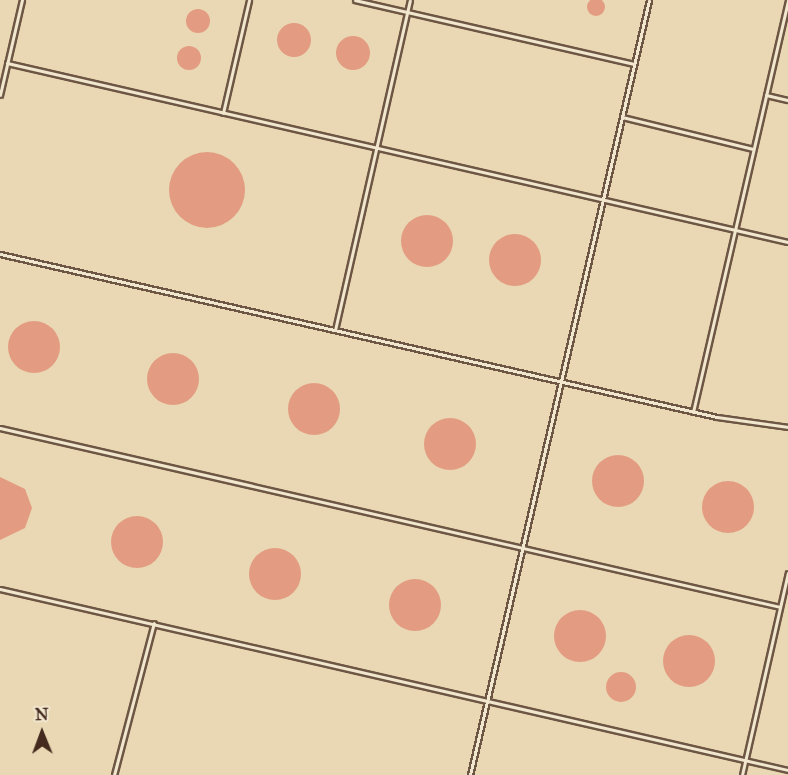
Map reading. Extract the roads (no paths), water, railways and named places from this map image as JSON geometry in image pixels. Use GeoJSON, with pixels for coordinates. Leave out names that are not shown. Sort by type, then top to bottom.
{"type":"FeatureCollection","features":[{"type":"Feature","properties":{"kind":"lane"},"geometry":{"type":"LineString","coordinates":[[0,95],[22,0]]}},
{"type":"Feature","properties":{"kind":"lane"},"geometry":{"type":"LineString","coordinates":[[223,113],[249,0]]}},
{"type":"Feature","properties":{"kind":"lane"},"geometry":{"type":"LineString","coordinates":[[355,0],[634,64]]}},
{"type":"Feature","properties":{"kind":"lane"},"geometry":{"type":"LineString","coordinates":[[335,330],[410,0]]}},
{"type":"Feature","properties":{"kind":"lane"},"geometry":{"type":"LineString","coordinates":[[470,775],[649,0]]}},
{"type":"Feature","properties":{"kind":"lane"},"geometry":{"type":"LineString","coordinates":[[693,412],[788,0]]}},
{"type":"Feature","properties":{"kind":"lane"},"geometry":{"type":"LineString","coordinates":[[8,63],[788,242]]}},
{"type":"Feature","properties":{"kind":"lane"},"geometry":{"type":"LineString","coordinates":[[766,95],[788,100]]}},
{"type":"Feature","properties":{"kind":"lane"},"geometry":{"type":"LineString","coordinates":[[622,117],[753,149]]}},
{"type":"Feature","properties":{"kind":"lane"},"geometry":{"type":"LineString","coordinates":[[0,254],[693,412],[788,427]]}},
{"type":"Feature","properties":{"kind":"lane"},"geometry":{"type":"LineString","coordinates":[[0,428],[780,607]]}},
{"type":"Feature","properties":{"kind":"lane"},"geometry":{"type":"LineString","coordinates":[[742,775],[788,573]]}},
{"type":"Feature","properties":{"kind":"lane"},"geometry":{"type":"LineString","coordinates":[[0,589],[788,770]]}},
{"type":"Feature","properties":{"kind":"lane"},"geometry":{"type":"LineString","coordinates":[[114,775],[154,623]]}}]}
